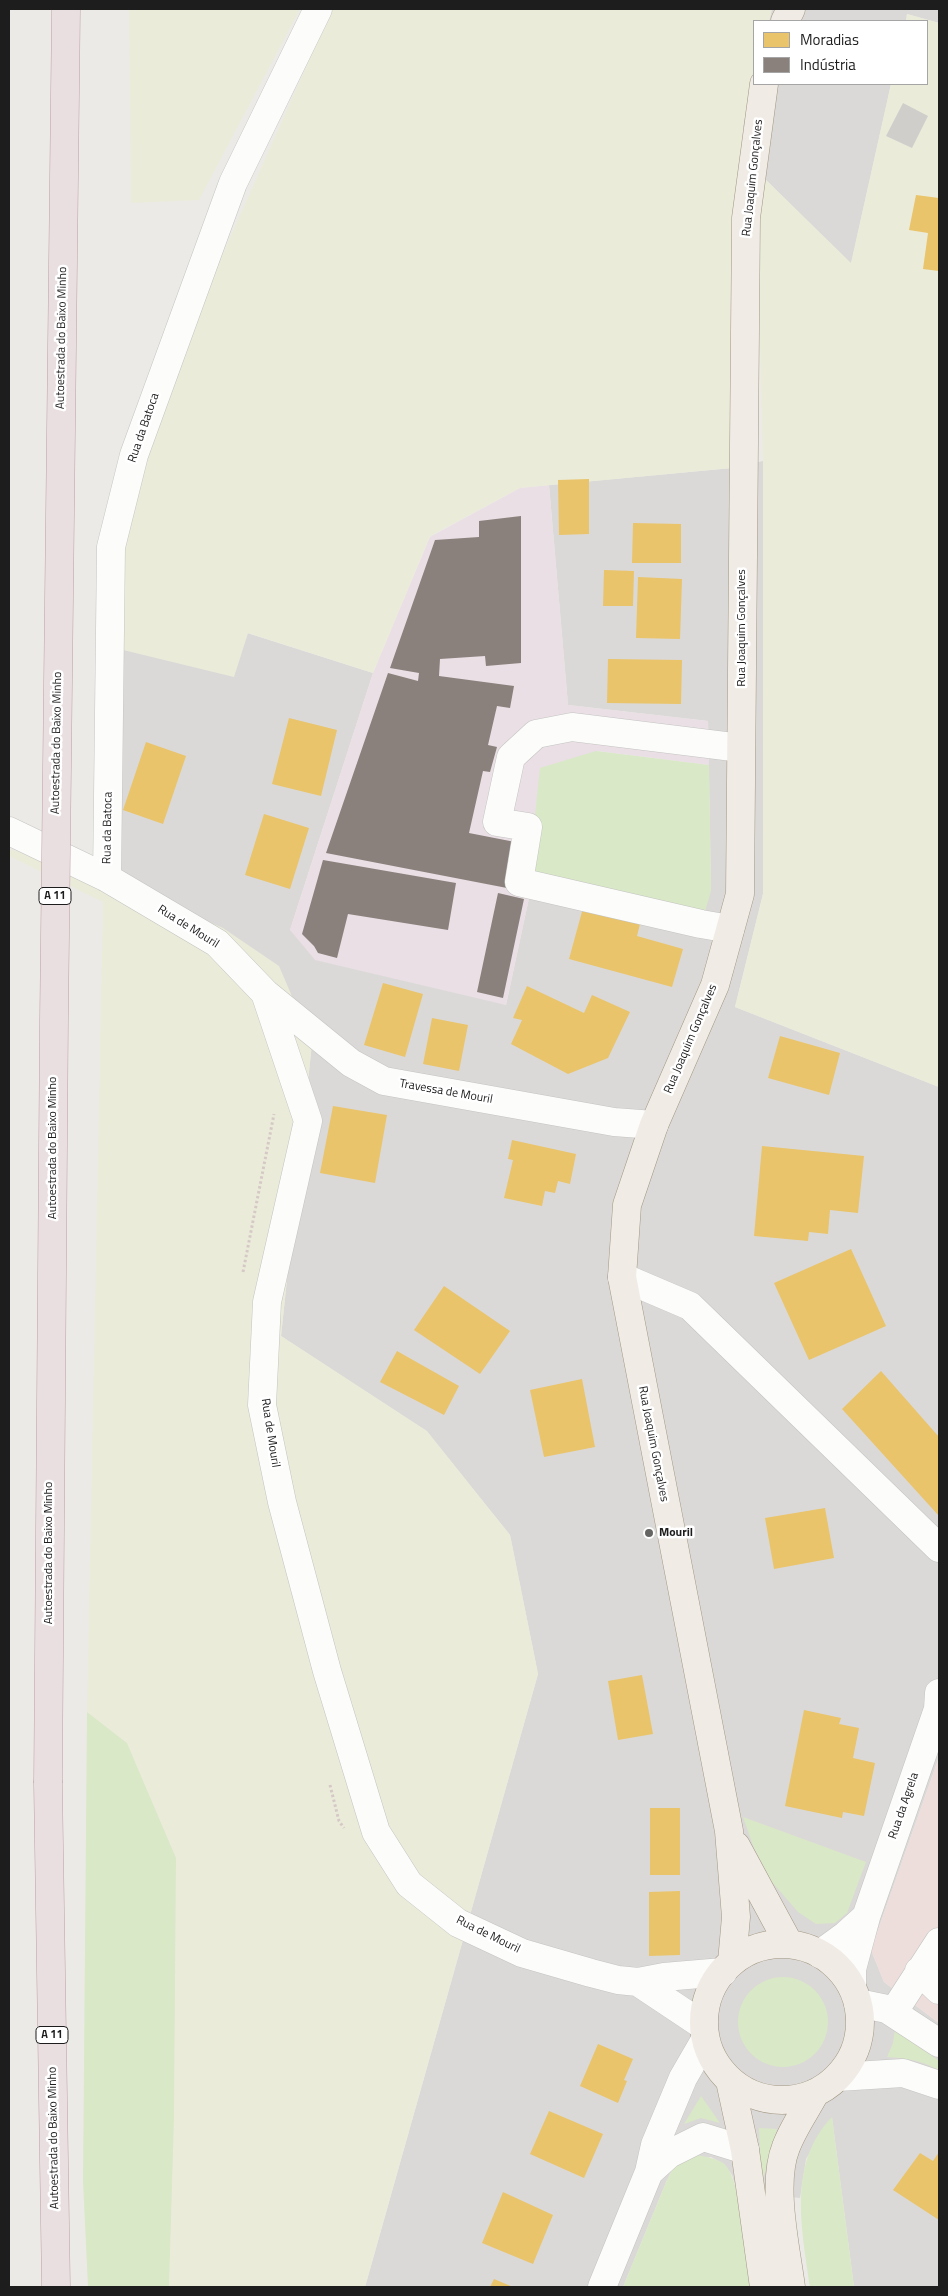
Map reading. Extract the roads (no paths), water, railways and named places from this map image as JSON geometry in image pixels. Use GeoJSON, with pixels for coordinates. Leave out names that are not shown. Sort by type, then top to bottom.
{"type":"FeatureCollection","features":[{"type":"Feature","properties":{"kind":"highway","name":"Autoestrada do Baixo Minho"},"geometry":{"type":"LineString","coordinates":[[56,2287],[48,1783],[54,1029],[66,9]]}},
{"type":"Feature","properties":{"kind":"main road","name":"Rua Joaquim Gonçalves"},"geometry":{"type":"LineString","coordinates":[[729,1831],[622,1277],[627,1205],[654,1125],[715,985],[740,894],[746,218],[764,85]]}},
{"type":"Feature","properties":{"kind":"main road"},"geometry":{"type":"LineString","coordinates":[[729,1831],[789,1944]]}},
{"type":"Feature","properties":{"kind":"main road"},"geometry":{"type":"LineString","coordinates":[[728,1967],[736,1917],[729,1831]]}},
{"type":"Feature","properties":{"kind":"main road"},"geometry":{"type":"LineString","coordinates":[[789,1944],[810,1949],[820,1954],[840,1968],[855,1994],[861,2023],[858,2043],[850,2061],[838,2077],[815,2092],[787,2100],[767,2099],[747,2092],[730,2081],[714,2062],[705,2033],[706,2000],[716,1979],[728,1967],[759,1947],[789,1944]]}},
{"type":"Feature","properties":{"kind":"main road"},"geometry":{"type":"LineString","coordinates":[[730,2081],[745,2150],[764,2287]]}},
{"type":"Feature","properties":{"kind":"main road"},"geometry":{"type":"LineString","coordinates":[[791,2287],[780,2200],[781,2173],[786,2148],[815,2092]]}},
{"type":"Feature","properties":{"kind":"street","name":"Rua da Batoca"},"geometry":{"type":"LineString","coordinates":[[107,878],[111,547],[134,455],[233,183],[318,9]]}},
{"type":"Feature","properties":{"kind":"street"},"geometry":{"type":"LineString","coordinates":[[730,929],[519,882],[528,827],[497,822],[511,757],[536,734],[572,727],[741,748]]}},
{"type":"Feature","properties":{"kind":"street","name":"Rua de Mouril"},"geometry":{"type":"LineString","coordinates":[[9,831],[107,878],[217,944],[265,993],[308,1121],[266,1302],[262,1405],[282,1502],[327,1671],[376,1832],[409,1884],[458,1923],[522,1952],[590,1973],[618,1980],[638,1982],[728,1967]]}},
{"type":"Feature","properties":{"kind":"street","name":"Travessa de Mouril"},"geometry":{"type":"LineString","coordinates":[[265,993],[351,1063],[384,1081],[614,1122],[654,1125]]}},
{"type":"Feature","properties":{"kind":"street"},"geometry":{"type":"LineString","coordinates":[[622,1277],[690,1306],[939,1548]]}},
{"type":"Feature","properties":{"kind":"street","name":"Rua da Agrela"},"geometry":{"type":"LineString","coordinates":[[855,1994],[852,1969],[866,1918],[938,1709],[939,1694]]}},
{"type":"Feature","properties":{"kind":"street"},"geometry":{"type":"LineString","coordinates":[[820,1954],[866,1918]]}},
{"type":"Feature","properties":{"kind":"street"},"geometry":{"type":"LineString","coordinates":[[893,2013],[939,1942]]}},
{"type":"Feature","properties":{"kind":"street"},"geometry":{"type":"LineString","coordinates":[[919,1971],[939,1990]]}},
{"type":"Feature","properties":{"kind":"street","name":"Rua de Mouril"},"geometry":{"type":"LineString","coordinates":[[638,1982],[705,2033]]}},
{"type":"Feature","properties":{"kind":"street"},"geometry":{"type":"LineString","coordinates":[[855,1994],[887,2009],[939,2044]]}},
{"type":"Feature","properties":{"kind":"street"},"geometry":{"type":"LineString","coordinates":[[602,2287],[649,2172],[655,2145],[683,2078],[705,2033]]}},
{"type":"Feature","properties":{"kind":"street"},"geometry":{"type":"LineString","coordinates":[[838,2077],[903,2073],[939,2085]]}},
{"type":"Feature","properties":{"kind":"street"},"geometry":{"type":"LineString","coordinates":[[649,2172],[669,2154],[703,2138],[745,2150]]}},
{"type":"Feature","properties":{"kind":"place","name":"Mouril"},"geometry":{"type":"Point","coordinates":[649,1533]}}]}
